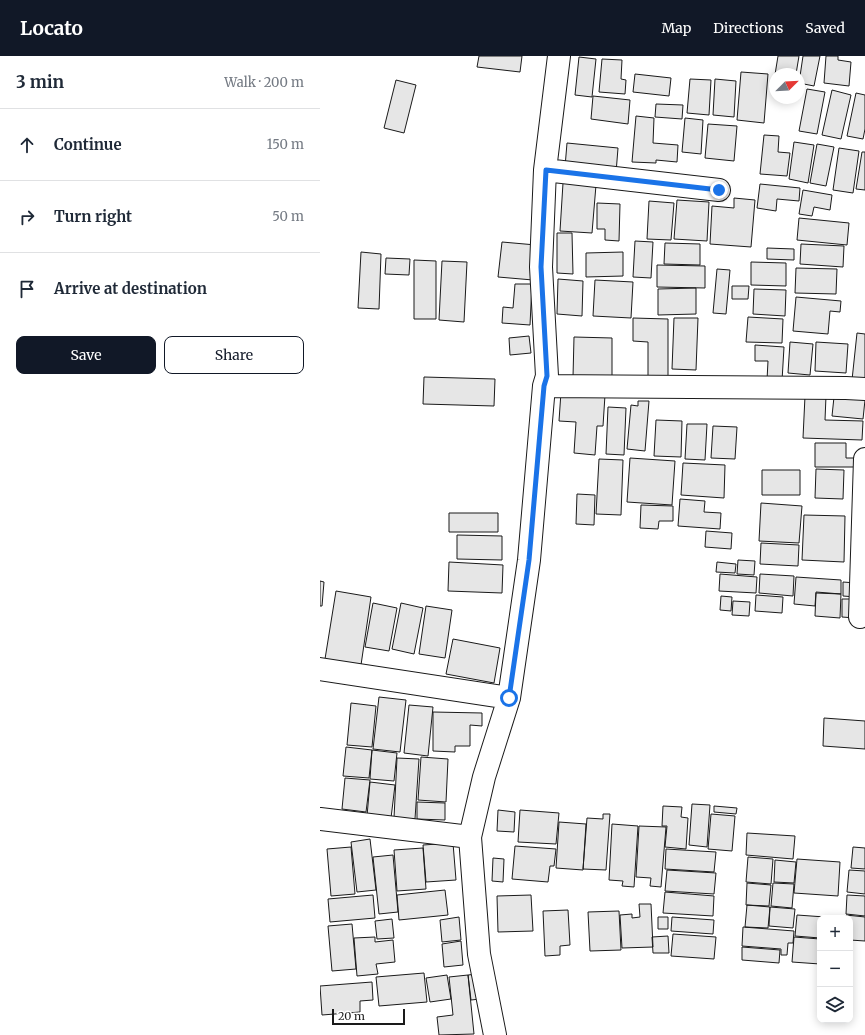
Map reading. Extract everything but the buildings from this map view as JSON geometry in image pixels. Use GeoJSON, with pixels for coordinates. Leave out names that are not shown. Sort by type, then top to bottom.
{"type":"FeatureCollection","features":[{"type":"Feature","properties":{"kind":"street"},"geometry":{"type":"LineString","coordinates":[[495,1035],[479,954],[470,837],[484,777],[509,698],[529,560],[544,386],[547,376],[541,267],[546,170],[559,56]]}},
{"type":"Feature","properties":{"kind":"street"},"geometry":{"type":"LineString","coordinates":[[546,170],[719,190]]}},
{"type":"Feature","properties":{"kind":"street"},"geometry":{"type":"LineString","coordinates":[[544,386],[846,388],[865,390]]}},
{"type":"Feature","properties":{"kind":"street"},"geometry":{"type":"LineString","coordinates":[[860,618],[865,459]]}},
{"type":"Feature","properties":{"kind":"street"},"geometry":{"type":"LineString","coordinates":[[320,669],[509,698]]}},
{"type":"Feature","properties":{"kind":"street"},"geometry":{"type":"LineString","coordinates":[[320,819],[470,837]]}},
{"type":"Feature","properties":{"kind":"route"},"geometry":{"type":"LineString","coordinates":[[509,698],[529,560],[544,386],[547,376],[541,267],[546,170],[719,190]]}}]}
